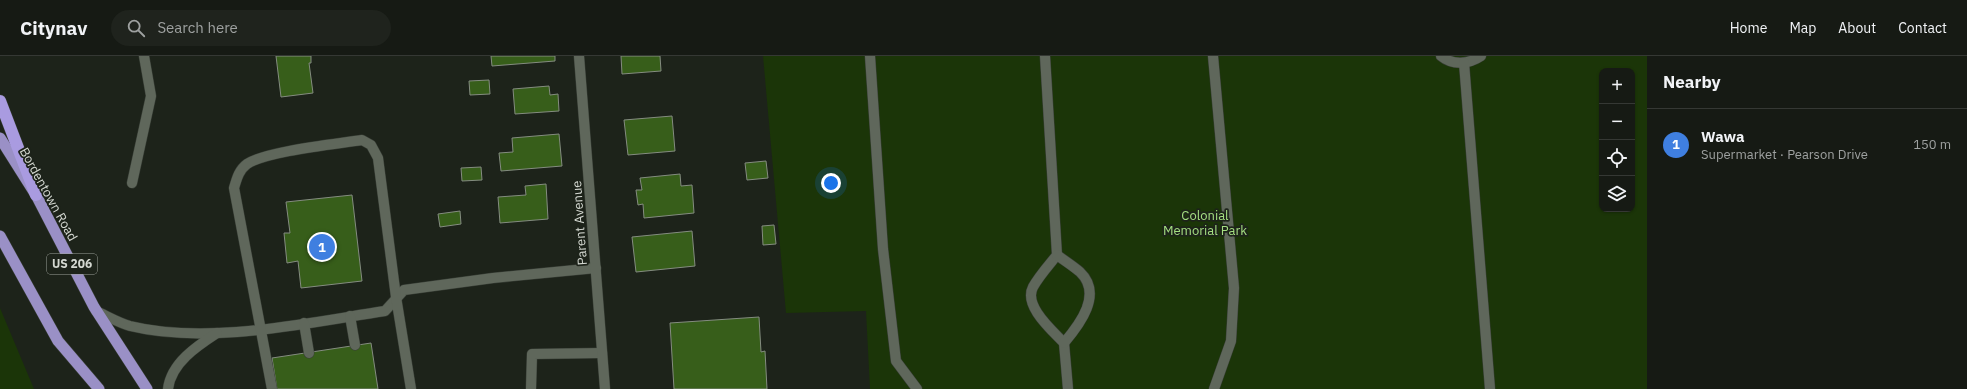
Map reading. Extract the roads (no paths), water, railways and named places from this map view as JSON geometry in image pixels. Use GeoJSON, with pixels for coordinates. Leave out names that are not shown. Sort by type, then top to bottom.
{"type":"FeatureCollection","features":[{"type":"Feature","properties":{"kind":"highway"},"geometry":{"type":"LineString","coordinates":[[0,101],[36,195]]}},
{"type":"Feature","properties":{"kind":"highway","name":"Bordentown Road"},"geometry":{"type":"LineString","coordinates":[[0,138],[36,195],[96,312],[147,389]]}},
{"type":"Feature","properties":{"kind":"highway"},"geometry":{"type":"LineString","coordinates":[[0,236],[58,341],[99,389]]}},
{"type":"Feature","properties":{"kind":"street"},"geometry":{"type":"LineString","coordinates":[[132,183],[151,96],[144,56]]}},
{"type":"Feature","properties":{"kind":"street","name":"Parent Avenue"},"geometry":{"type":"LineString","coordinates":[[579,56],[605,389]]}},
{"type":"Feature","properties":{"kind":"street"},"geometry":{"type":"LineString","coordinates":[[870,56],[883,249],[896,361],[917,389]]}},
{"type":"Feature","properties":{"kind":"street"},"geometry":{"type":"LineString","coordinates":[[1045,56],[1057,255],[1032,288],[1032,304],[1040,318],[1064,343],[1068,389]]}},
{"type":"Feature","properties":{"kind":"street"},"geometry":{"type":"LineString","coordinates":[[1213,56],[1234,288],[1231,341],[1214,389]]}},
{"type":"Feature","properties":{"kind":"street"},"geometry":{"type":"LineString","coordinates":[[1441,56],[1454,62],[1464,63],[1474,61],[1481,56]]}},
{"type":"Feature","properties":{"kind":"street"},"geometry":{"type":"LineString","coordinates":[[1464,63],[1490,389]]}},
{"type":"Feature","properties":{"kind":"street"},"geometry":{"type":"LineString","coordinates":[[272,389],[234,188],[238,174],[247,164],[264,156],[362,140],[371,145],[378,158],[396,297],[411,389]]}},
{"type":"Feature","properties":{"kind":"street"},"geometry":{"type":"LineString","coordinates":[[1057,255],[1081,273],[1089,287],[1090,302],[1078,327],[1064,343]]}},
{"type":"Feature","properties":{"kind":"street"},"geometry":{"type":"LineString","coordinates":[[96,312],[129,326],[163,331],[217,333],[260,329],[385,311],[396,297],[404,290],[493,278],[596,268]]}},
{"type":"Feature","properties":{"kind":"street"},"geometry":{"type":"LineString","coordinates":[[350,316],[355,346]]}},
{"type":"Feature","properties":{"kind":"street"},"geometry":{"type":"LineString","coordinates":[[304,323],[309,353]]}},
{"type":"Feature","properties":{"kind":"street"},"geometry":{"type":"LineString","coordinates":[[168,389],[169,382],[177,366],[198,345],[217,333]]}},
{"type":"Feature","properties":{"kind":"street"},"geometry":{"type":"LineString","coordinates":[[531,389],[532,354],[602,353]]}},
{"type":"Feature","properties":{"kind":"place","name":"Wawa"},"geometry":{"type":"Point","coordinates":[322,247]}},
{"type":"Feature","properties":{"kind":"park label","name":"Colonial Memorial Park"},"geometry":{"type":"Point","coordinates":[1205,222]}}]}
